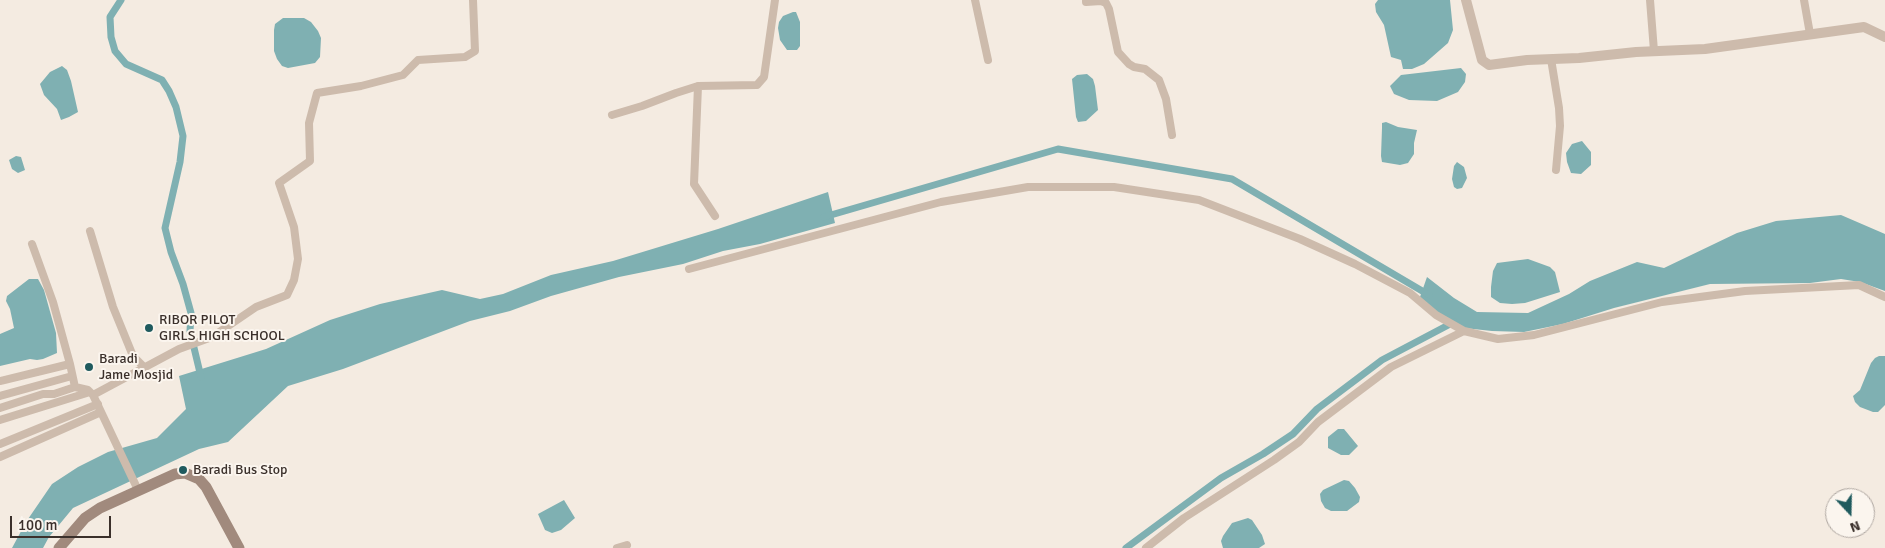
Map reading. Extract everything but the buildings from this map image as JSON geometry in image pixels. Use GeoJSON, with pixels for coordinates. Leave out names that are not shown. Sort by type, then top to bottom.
{"type":"FeatureCollection","features":[{"type":"Feature","properties":{"kind":"main road"},"geometry":{"type":"LineString","coordinates":[[59,548],[92,512],[175,474],[185,473],[202,483],[212,495],[239,548]]}},
{"type":"Feature","properties":{"kind":"street"},"geometry":{"type":"LineString","coordinates":[[0,420],[92,394],[180,349],[212,337],[256,307],[287,295],[294,280],[298,259],[294,227],[279,183],[310,161],[309,123],[317,93],[361,86],[403,75],[418,60],[465,57],[475,50],[473,0]]}},
{"type":"Feature","properties":{"kind":"street"},"geometry":{"type":"LineString","coordinates":[[612,115],[698,86],[757,85],[764,77],[775,0]]}},
{"type":"Feature","properties":{"kind":"street"},"geometry":{"type":"LineString","coordinates":[[975,0],[988,60]]}},
{"type":"Feature","properties":{"kind":"street"},"geometry":{"type":"LineString","coordinates":[[1086,0],[1086,2],[1101,1],[1106,4],[1109,9],[1118,52],[1129,64],[1145,70],[1159,80],[1166,99],[1172,135]]}},
{"type":"Feature","properties":{"kind":"street"},"geometry":{"type":"LineString","coordinates":[[1466,0],[1482,60],[1489,65],[1527,60],[1705,49],[1864,28],[1885,37]]}},
{"type":"Feature","properties":{"kind":"street"},"geometry":{"type":"LineString","coordinates":[[1650,0],[1654,51]]}},
{"type":"Feature","properties":{"kind":"street"},"geometry":{"type":"LineString","coordinates":[[1804,0],[1810,34]]}},
{"type":"Feature","properties":{"kind":"street"},"geometry":{"type":"LineString","coordinates":[[1551,60],[1559,117],[1556,170]]}},
{"type":"Feature","properties":{"kind":"street"},"geometry":{"type":"LineString","coordinates":[[698,86],[694,184],[715,216]]}},
{"type":"Feature","properties":{"kind":"street"},"geometry":{"type":"LineString","coordinates":[[689,269],[941,202],[1028,187],[1114,187],[1199,200],[1300,239],[1355,264],[1410,293],[1443,320],[1460,329],[1498,339],[1534,336],[1662,302],[1744,291],[1859,285],[1885,297]]}},
{"type":"Feature","properties":{"kind":"street"},"geometry":{"type":"LineString","coordinates":[[90,231],[113,307],[133,356],[144,368]]}},
{"type":"Feature","properties":{"kind":"street"},"geometry":{"type":"LineString","coordinates":[[32,244],[53,302],[75,387]]}},
{"type":"Feature","properties":{"kind":"street"},"geometry":{"type":"LineString","coordinates":[[1146,548],[1184,518],[1287,451],[1299,442],[1318,422],[1391,367],[1460,329]]}},
{"type":"Feature","properties":{"kind":"street"},"geometry":{"type":"LineString","coordinates":[[0,382],[70,364]]}},
{"type":"Feature","properties":{"kind":"street"},"geometry":{"type":"LineString","coordinates":[[0,396],[72,376]]}},
{"type":"Feature","properties":{"kind":"street"},"geometry":{"type":"LineString","coordinates":[[0,408],[43,394],[54,394],[75,387],[92,394],[138,490]]}},
{"type":"Feature","properties":{"kind":"street"},"geometry":{"type":"LineString","coordinates":[[0,444],[98,404]]}},
{"type":"Feature","properties":{"kind":"street"},"geometry":{"type":"LineString","coordinates":[[0,457],[102,412]]}},
{"type":"Feature","properties":{"kind":"street"},"geometry":{"type":"LineString","coordinates":[[617,548],[627,545]]}},
{"type":"Feature","properties":{"kind":"water"},"geometry":{"type":"Polygon","coordinates":[[[1378,0],[1450,0],[1453,30],[1448,43],[1424,64],[1412,69],[1403,69],[1401,60],[1391,57],[1384,25],[1376,12],[1375,4],[1378,0]]]}},
{"type":"Feature","properties":{"kind":"water"},"geometry":{"type":"Polygon","coordinates":[[[796,12],[800,22],[800,46],[797,50],[787,50],[780,40],[778,28],[783,16],[796,12]]]}},
{"type":"Feature","properties":{"kind":"water"},"geometry":{"type":"Polygon","coordinates":[[[283,18],[304,18],[311,22],[318,31],[321,38],[320,57],[315,63],[288,68],[282,66],[277,59],[274,51],[274,30],[275,24],[283,18]]]}},
{"type":"Feature","properties":{"kind":"water"},"geometry":{"type":"Polygon","coordinates":[[[62,66],[67,70],[71,81],[78,112],[61,120],[57,109],[44,95],[40,84],[50,72],[62,66]]]}},
{"type":"Feature","properties":{"kind":"water"},"geometry":{"type":"Polygon","coordinates":[[[1461,68],[1466,74],[1465,82],[1458,92],[1437,101],[1409,100],[1394,94],[1390,86],[1401,75],[1461,68]]]}},
{"type":"Feature","properties":{"kind":"water"},"geometry":{"type":"Polygon","coordinates":[[[1087,74],[1093,79],[1098,110],[1086,121],[1078,122],[1072,79],[1077,75],[1087,74]]]}},
{"type":"Feature","properties":{"kind":"water"},"geometry":{"type":"Polygon","coordinates":[[[1386,122],[1398,127],[1417,130],[1414,154],[1408,163],[1400,165],[1382,162],[1382,123],[1386,122]]]}},
{"type":"Feature","properties":{"kind":"water"},"geometry":{"type":"Polygon","coordinates":[[[1582,141],[1591,152],[1591,165],[1581,174],[1571,173],[1566,153],[1572,144],[1582,141]]]}},
{"type":"Feature","properties":{"kind":"water"},"geometry":{"type":"Polygon","coordinates":[[[16,156],[21,157],[25,170],[18,173],[12,169],[9,160],[16,156]]]}},
{"type":"Feature","properties":{"kind":"water"},"geometry":{"type":"Polygon","coordinates":[[[1457,162],[1464,167],[1467,178],[1462,188],[1457,189],[1454,187],[1452,179],[1454,166],[1457,162]]]}},
{"type":"Feature","properties":{"kind":"water"},"geometry":{"type":"Polygon","coordinates":[[[828,192],[835,223],[760,244],[723,251],[683,264],[619,277],[551,296],[510,311],[470,321],[343,369],[288,386],[228,442],[199,449],[73,508],[49,537],[43,548],[12,548],[26,522],[52,484],[78,467],[108,452],[157,438],[186,409],[179,376],[266,349],[330,320],[380,304],[442,290],[480,299],[503,294],[551,275],[613,261],[718,229],[828,192]]]}},
{"type":"Feature","properties":{"kind":"water"},"geometry":{"type":"Polygon","coordinates":[[[1841,215],[1885,234],[1885,291],[1860,282],[1841,279],[1810,283],[1710,284],[1614,308],[1563,324],[1524,332],[1464,328],[1440,317],[1420,297],[1427,277],[1454,298],[1477,312],[1528,313],[1569,294],[1590,281],[1637,262],[1664,268],[1737,233],[1776,221],[1841,215]]]}},
{"type":"Feature","properties":{"kind":"water"},"geometry":{"type":"Polygon","coordinates":[[[1528,259],[1550,267],[1555,272],[1560,292],[1525,303],[1512,304],[1500,303],[1491,297],[1493,271],[1497,263],[1528,259]]]}},
{"type":"Feature","properties":{"kind":"water"},"geometry":{"type":"Polygon","coordinates":[[[29,279],[38,279],[44,290],[56,333],[57,353],[43,359],[30,359],[0,366],[0,334],[14,328],[10,309],[6,301],[7,296],[29,279]]]}},
{"type":"Feature","properties":{"kind":"water"},"geometry":{"type":"Polygon","coordinates":[[[1879,356],[1885,356],[1885,405],[1878,412],[1873,412],[1860,407],[1855,402],[1853,396],[1860,390],[1871,363],[1879,356]]]}},
{"type":"Feature","properties":{"kind":"water"},"geometry":{"type":"Polygon","coordinates":[[[1338,429],[1344,429],[1358,446],[1349,455],[1341,455],[1328,448],[1328,437],[1338,429]]]}},
{"type":"Feature","properties":{"kind":"water"},"geometry":{"type":"Polygon","coordinates":[[[1344,480],[1349,481],[1355,488],[1360,497],[1359,502],[1347,511],[1331,511],[1325,508],[1320,494],[1323,490],[1344,480]]]}},
{"type":"Feature","properties":{"kind":"water"},"geometry":{"type":"Polygon","coordinates":[[[564,500],[575,518],[561,530],[552,533],[545,530],[538,514],[564,500]]]}},
{"type":"Feature","properties":{"kind":"water"},"geometry":{"type":"Polygon","coordinates":[[[1248,518],[1252,520],[1262,535],[1265,544],[1259,548],[1223,548],[1221,541],[1232,523],[1248,518]]]}},
{"type":"Feature","properties":{"kind":"waterway"},"geometry":{"type":"LineString","coordinates":[[121,0],[110,17],[111,37],[115,51],[126,64],[162,80],[176,107],[183,136],[180,162],[165,228],[191,313],[190,331],[201,377]]}},
{"type":"Feature","properties":{"kind":"waterway"},"geometry":{"type":"LineString","coordinates":[[824,217],[1058,149],[1232,179],[1429,295]]}},
{"type":"Feature","properties":{"kind":"waterway"},"geometry":{"type":"LineString","coordinates":[[1126,548],[1221,478],[1293,434],[1317,409],[1382,360],[1454,322]]}},
{"type":"Feature","properties":{"kind":"place","name":"RIBOR PILOT GIRLS HIGH SCHOOL"},"geometry":{"type":"Point","coordinates":[149,328]}},
{"type":"Feature","properties":{"kind":"place","name":"Baradi Jame Mosjid"},"geometry":{"type":"Point","coordinates":[89,367]}},
{"type":"Feature","properties":{"kind":"place","name":"Baradi Bus Stop"},"geometry":{"type":"Point","coordinates":[183,470]}}]}
